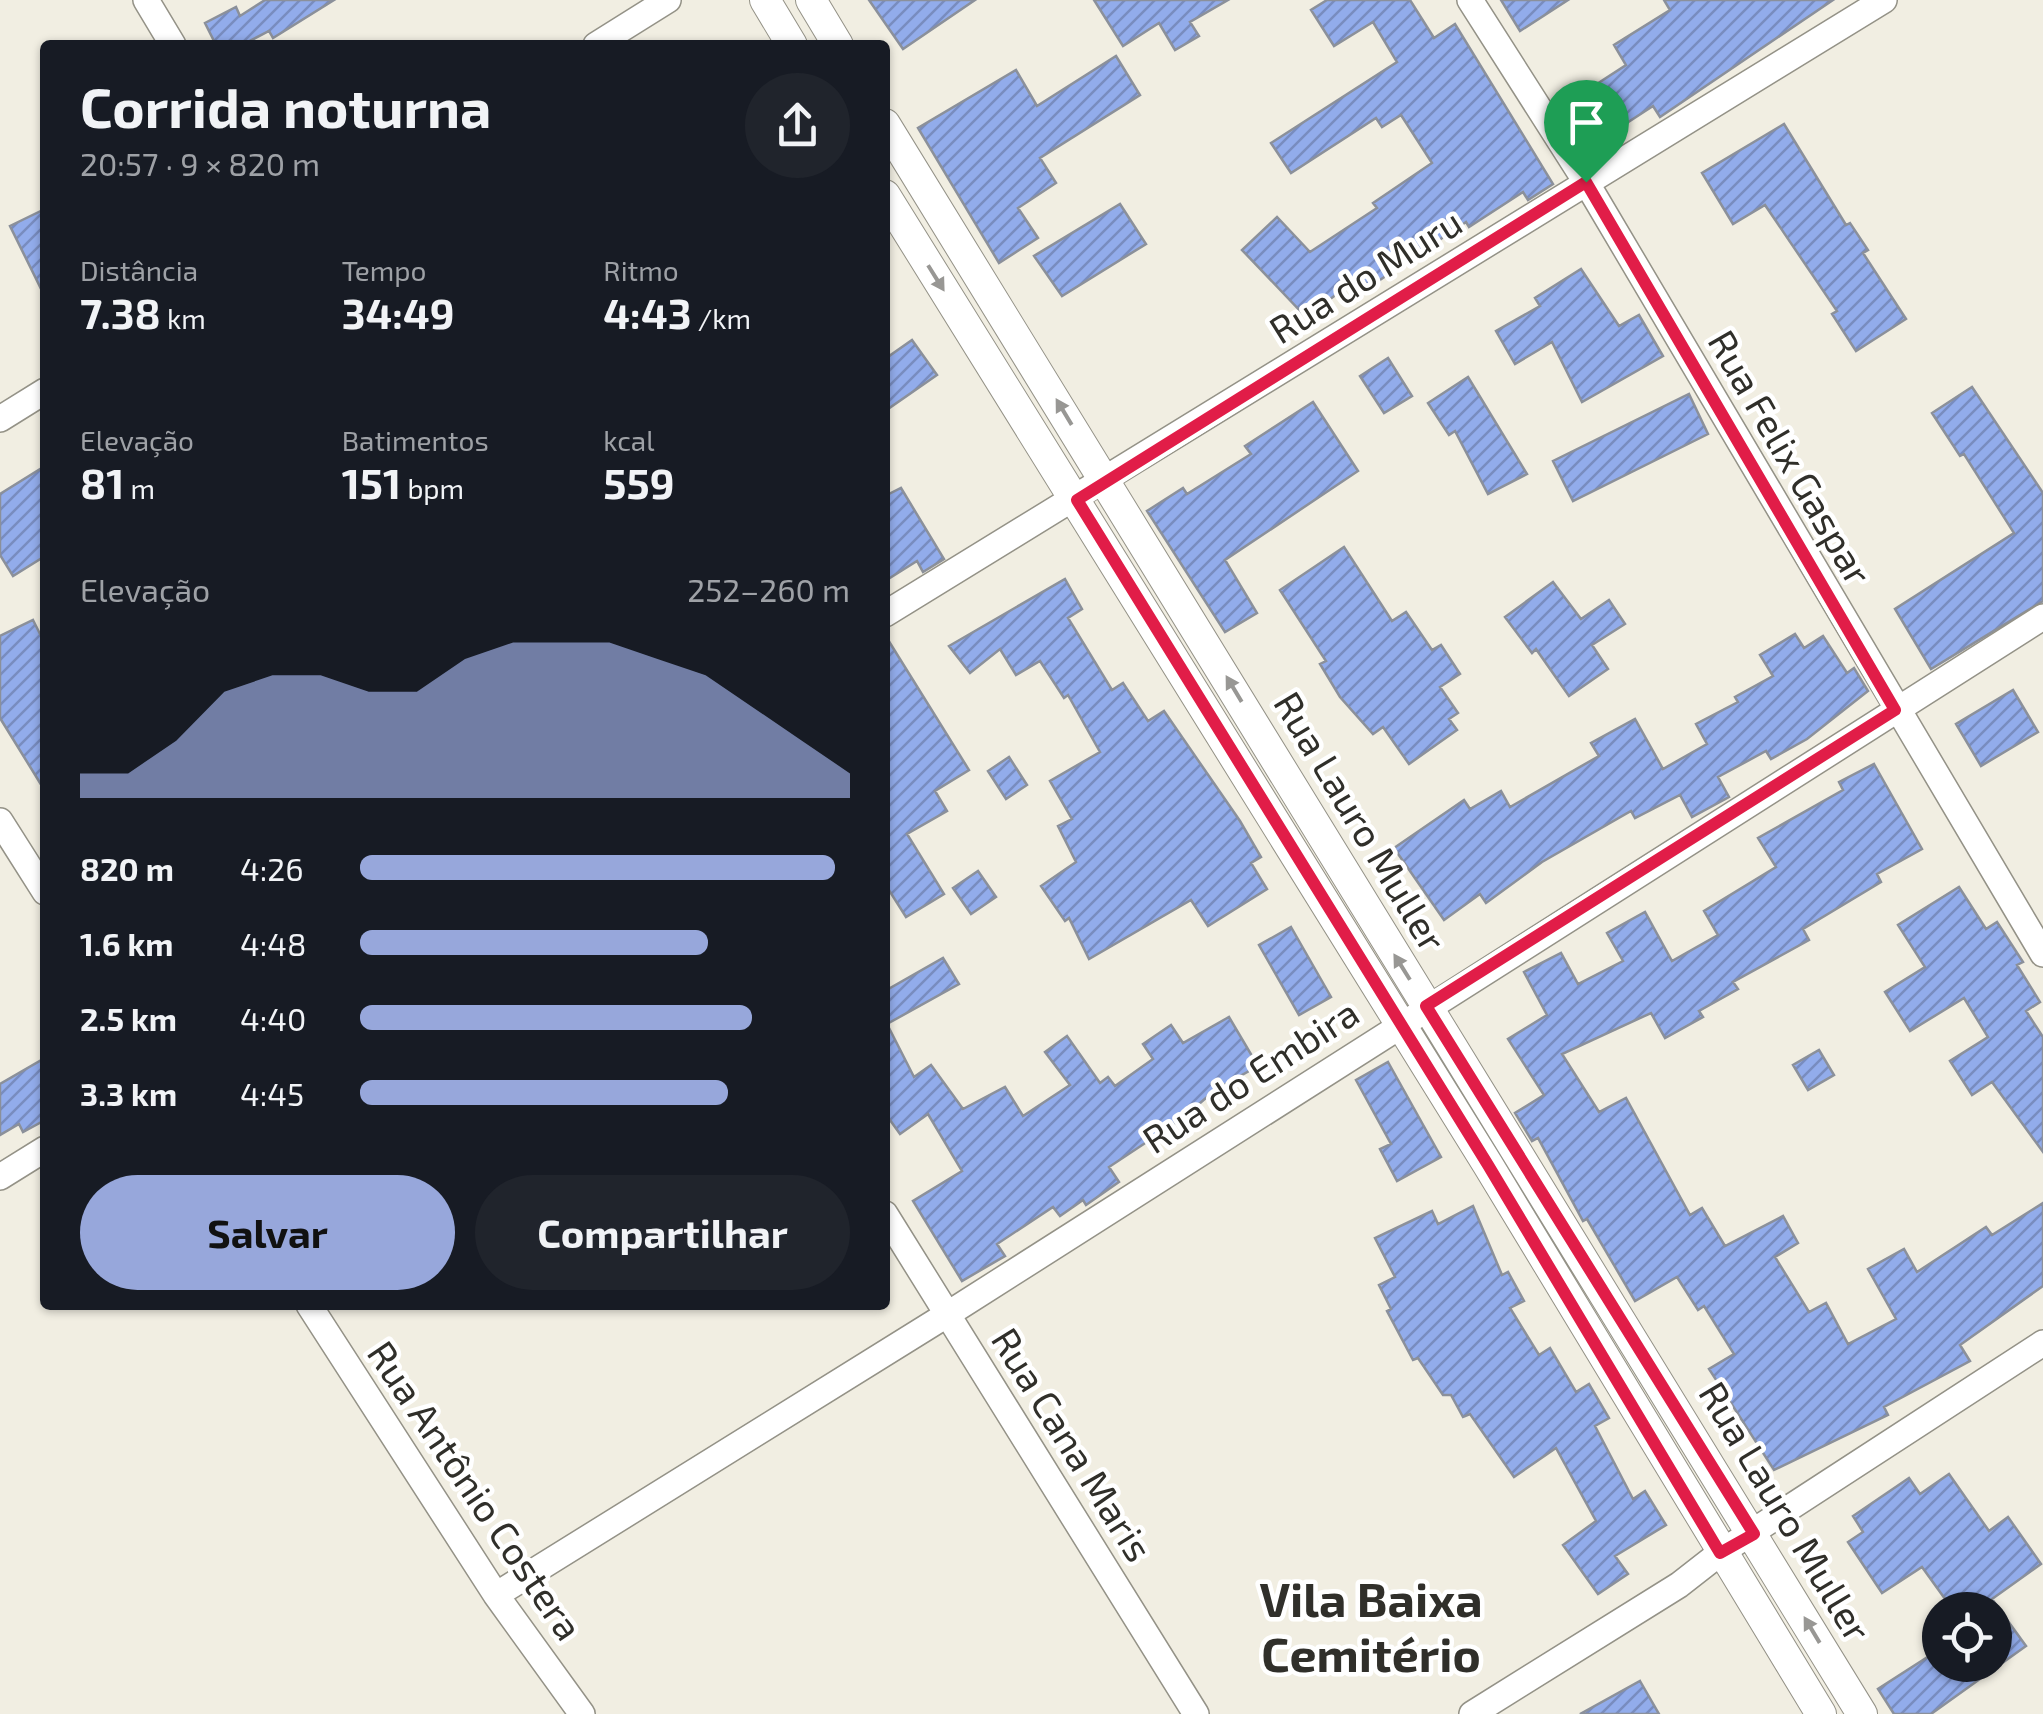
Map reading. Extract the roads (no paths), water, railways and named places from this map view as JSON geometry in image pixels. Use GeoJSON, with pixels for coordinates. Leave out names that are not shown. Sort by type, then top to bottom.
{"type":"FeatureCollection","features":[{"type":"Feature","properties":{"kind":"street"},"geometry":{"type":"LineString","coordinates":[[146,0],[170,40]]}},
{"type":"Feature","properties":{"kind":"street"},"geometry":{"type":"LineString","coordinates":[[604,40],[668,0]]}},
{"type":"Feature","properties":{"kind":"street"},"geometry":{"type":"LineString","coordinates":[[764,0],[789,40]]}},
{"type":"Feature","properties":{"kind":"street"},"geometry":{"type":"LineString","coordinates":[[811,0],[835,40]]}},
{"type":"Feature","properties":{"kind":"street","name":"Rua Felix Gaspar"},"geometry":{"type":"LineString","coordinates":[[1470,0],[1586,182],[1895,710],[2043,954]]}},
{"type":"Feature","properties":{"kind":"street","name":"Rua do Muru"},"geometry":{"type":"LineString","coordinates":[[890,611],[1077,500],[1884,0]]}},
{"type":"Feature","properties":{"kind":"street","name":"Rua Lauro Muller"},"geometry":{"type":"LineString","coordinates":[[890,132],[1862,1714]]}},
{"type":"Feature","properties":{"kind":"street","name":"Rua Lauro Muller"},"geometry":{"type":"LineString","coordinates":[[890,203],[1400,1024],[1821,1714]]}},
{"type":"Feature","properties":{"kind":"street"},"geometry":{"type":"LineString","coordinates":[[0,419],[40,394]]}},
{"type":"Feature","properties":{"kind":"street","name":"Rua do Embira"},"geometry":{"type":"LineString","coordinates":[[496,1595],[948,1314],[1426,1006],[2043,617]]}},
{"type":"Feature","properties":{"kind":"street"},"geometry":{"type":"LineString","coordinates":[[0,821],[40,884]]}},
{"type":"Feature","properties":{"kind":"street"},"geometry":{"type":"LineString","coordinates":[[1325,904],[1351,886]]}},
{"type":"Feature","properties":{"kind":"street"},"geometry":{"type":"LineString","coordinates":[[0,1177],[40,1152]]}},
{"type":"Feature","properties":{"kind":"street","name":"Rua Cana Maris"},"geometry":{"type":"LineString","coordinates":[[890,1222],[1196,1714]]}},
{"type":"Feature","properties":{"kind":"street","name":"Rua Antônio Costera"},"geometry":{"type":"LineString","coordinates":[[313,1310],[496,1595],[582,1714]]}},
{"type":"Feature","properties":{"kind":"street"},"geometry":{"type":"LineString","coordinates":[[1472,1714],[1679,1586],[1720,1553],[2043,1343]]}},
{"type":"Feature","properties":{"kind":"district","name":"Vila Baixa Cemitério"},"geometry":{"type":"Point","coordinates":[1371,1626]}}]}
